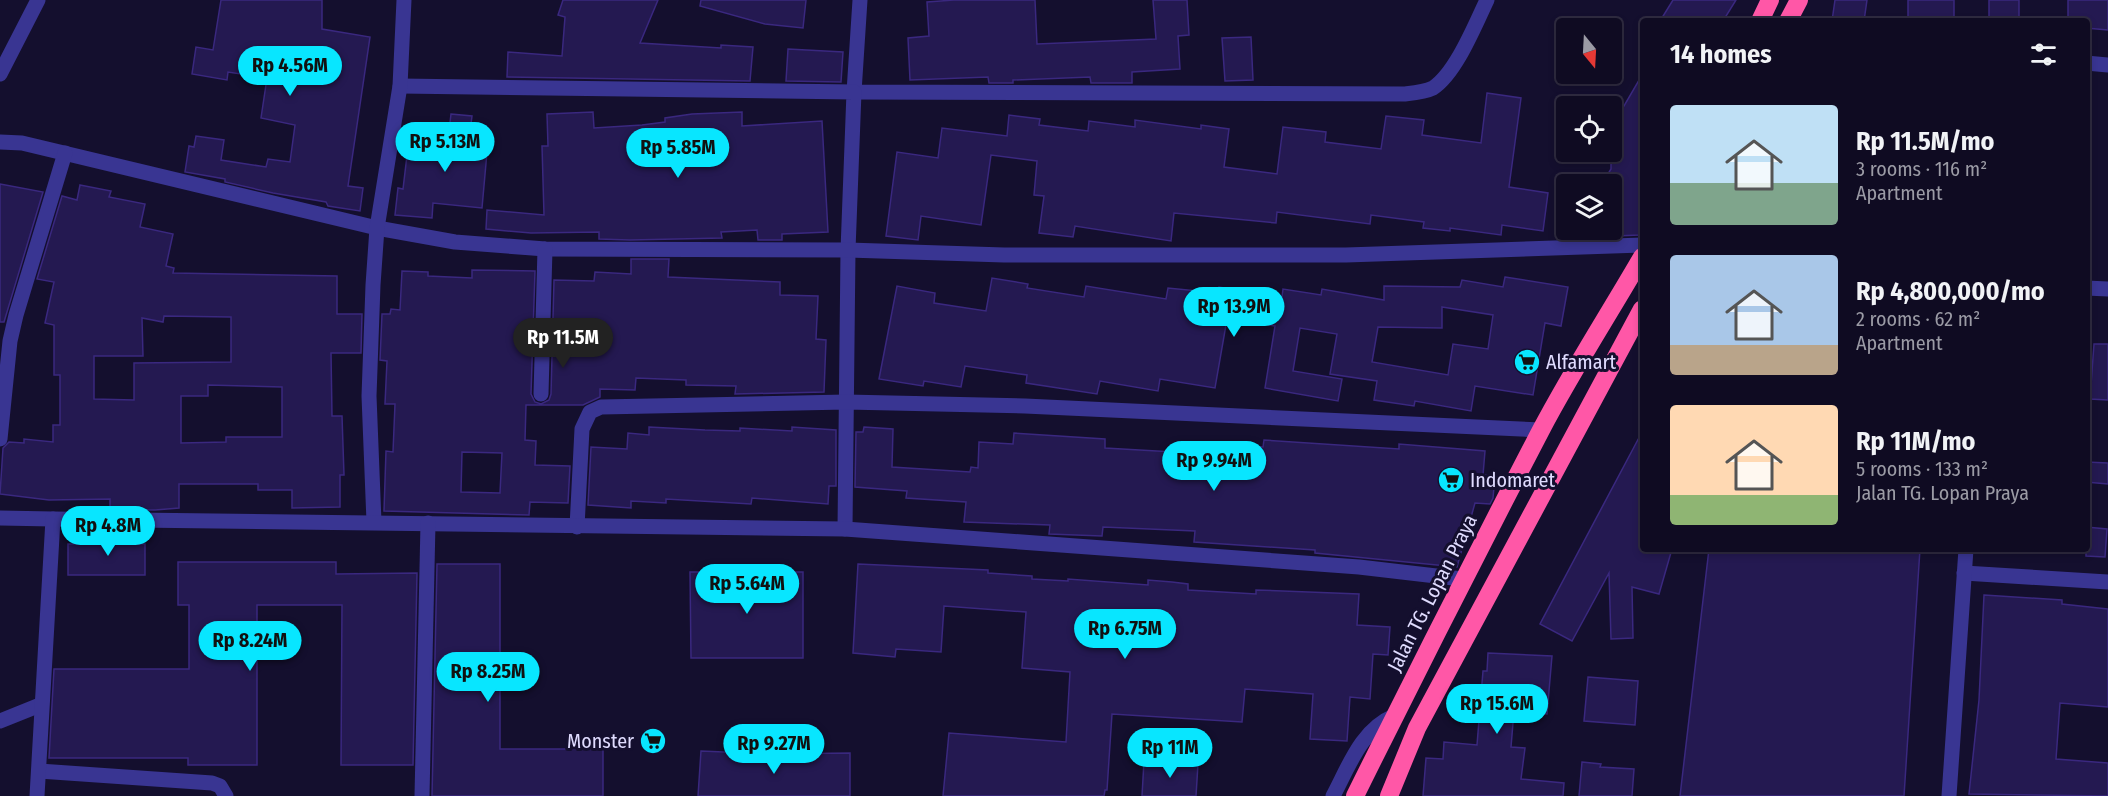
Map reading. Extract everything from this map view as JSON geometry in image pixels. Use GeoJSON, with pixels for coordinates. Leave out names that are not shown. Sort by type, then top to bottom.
{"type":"FeatureCollection","features":[{"type":"Feature","properties":{"kind":"highway"},"geometry":{"type":"LineString","coordinates":[[1761,18],[1770,0]]}},
{"type":"Feature","properties":{"kind":"highway"},"geometry":{"type":"LineString","coordinates":[[1790,18],[1799,0]]}},
{"type":"Feature","properties":{"kind":"highway","name":"Jalan TG. Lopan Praya"},"geometry":{"type":"LineString","coordinates":[[1355,796],[1462,579],[1522,470],[1541,430],[1640,260]]}},
{"type":"Feature","properties":{"kind":"highway"},"geometry":{"type":"LineString","coordinates":[[1389,796],[1417,728],[1640,313]]}},
{"type":"Feature","properties":{"kind":"street"},"geometry":{"type":"LineString","coordinates":[[0,74],[38,0]]}},
{"type":"Feature","properties":{"kind":"street"},"geometry":{"type":"LineString","coordinates":[[374,522],[369,396],[377,228],[400,86],[404,0]]}},
{"type":"Feature","properties":{"kind":"street"},"geometry":{"type":"LineString","coordinates":[[845,529],[848,250],[860,0]]}},
{"type":"Feature","properties":{"kind":"street"},"geometry":{"type":"LineString","coordinates":[[400,86],[854,92],[1405,94],[1432,88],[1443,78],[1451,68],[1487,0]]}},
{"type":"Feature","properties":{"kind":"street"},"geometry":{"type":"LineString","coordinates":[[2090,63],[2108,65]]}},
{"type":"Feature","properties":{"kind":"street"},"geometry":{"type":"LineString","coordinates":[[0,142],[22,143],[377,228],[455,242],[545,249],[848,250],[1004,255],[1322,255],[1640,245]]}},
{"type":"Feature","properties":{"kind":"street"},"geometry":{"type":"LineString","coordinates":[[0,439],[10,341],[65,153]]}},
{"type":"Feature","properties":{"kind":"street"},"geometry":{"type":"LineString","coordinates":[[542,393],[545,249]]}},
{"type":"Feature","properties":{"kind":"street"},"geometry":{"type":"LineString","coordinates":[[2090,288],[2108,290]]}},
{"type":"Feature","properties":{"kind":"street"},"geometry":{"type":"LineString","coordinates":[[577,527],[582,429],[584,421],[594,408],[846,402],[1241,414],[1541,430]]}},
{"type":"Feature","properties":{"kind":"street"},"geometry":{"type":"LineString","coordinates":[[0,518],[845,529],[1359,567],[1462,579]]}},
{"type":"Feature","properties":{"kind":"street"},"geometry":{"type":"LineString","coordinates":[[37,796],[40,705],[52,519]]}},
{"type":"Feature","properties":{"kind":"street"},"geometry":{"type":"LineString","coordinates":[[422,796],[428,524]]}},
{"type":"Feature","properties":{"kind":"street"},"geometry":{"type":"LineString","coordinates":[[1949,796],[1966,552]]}},
{"type":"Feature","properties":{"kind":"street"},"geometry":{"type":"LineString","coordinates":[[1964,573],[2108,582]]}},
{"type":"Feature","properties":{"kind":"street"},"geometry":{"type":"LineString","coordinates":[[0,721],[40,705]]}},
{"type":"Feature","properties":{"kind":"street"},"geometry":{"type":"LineString","coordinates":[[1333,796],[1360,746],[1375,727],[1394,716]]}},
{"type":"Feature","properties":{"kind":"street"},"geometry":{"type":"LineString","coordinates":[[39,771],[212,783],[220,786],[226,796]]}},
{"type":"Feature","properties":{"kind":"building"},"geometry":{"type":"Polygon","coordinates":[[[221,0],[322,0],[322,29],[370,37],[348,186],[363,188],[360,211],[328,206],[326,202],[273,193],[225,182],[225,179],[185,172],[189,146],[194,147],[196,136],[224,140],[221,160],[266,167],[268,159],[290,162],[295,125],[261,118],[267,78],[228,72],[227,80],[192,74],[196,47],[213,50],[221,0]]]}},
{"type":"Feature","properties":{"kind":"building"},"geometry":{"type":"Polygon","coordinates":[[[563,0],[658,0],[640,43],[721,48],[721,45],[753,47],[750,81],[507,77],[508,52],[562,56],[565,17],[558,15],[563,0]]]}},
{"type":"Feature","properties":{"kind":"building"},"geometry":{"type":"Polygon","coordinates":[[[701,0],[806,0],[803,28],[765,24],[700,6],[701,0]]]}},
{"type":"Feature","properties":{"kind":"building"},"geometry":{"type":"Polygon","coordinates":[[[1035,0],[1037,44],[1156,39],[1153,0],[1187,0],[1189,35],[1178,36],[1180,69],[1132,72],[1132,83],[1091,83],[1090,77],[1013,80],[1013,83],[989,83],[988,77],[910,80],[908,38],[929,36],[927,2],[1035,0]]]}},
{"type":"Feature","properties":{"kind":"building"},"geometry":{"type":"Polygon","coordinates":[[[1673,0],[1736,0],[1725,18],[1662,18],[1673,0]]]}},
{"type":"Feature","properties":{"kind":"building"},"geometry":{"type":"Polygon","coordinates":[[[1835,0],[1867,0],[1864,18],[1832,18],[1835,0]]]}},
{"type":"Feature","properties":{"kind":"building"},"geometry":{"type":"Polygon","coordinates":[[[1908,0],[1954,0],[1954,18],[1908,18],[1908,0]]]}},
{"type":"Feature","properties":{"kind":"building"},"geometry":{"type":"Polygon","coordinates":[[[1989,0],[2019,0],[2019,18],[1989,18],[1989,0]]]}},
{"type":"Feature","properties":{"kind":"building"},"geometry":{"type":"Polygon","coordinates":[[[2068,0],[2108,0],[2108,30],[2090,28],[2090,18],[2068,18],[2068,0]]]}},
{"type":"Feature","properties":{"kind":"building"},"geometry":{"type":"Polygon","coordinates":[[[1251,37],[1253,80],[1225,81],[1222,38],[1251,37]]]}},
{"type":"Feature","properties":{"kind":"building"},"geometry":{"type":"Polygon","coordinates":[[[788,49],[843,52],[841,82],[786,81],[788,49]]]}},
{"type":"Feature","properties":{"kind":"building"},"geometry":{"type":"Polygon","coordinates":[[[1640,78],[1640,235],[1622,236],[1622,174],[1608,174],[1611,162],[1622,162],[1622,105],[1624,106],[1640,78]]]}},
{"type":"Feature","properties":{"kind":"building"},"geometry":{"type":"Polygon","coordinates":[[[1487,93],[1521,98],[1509,187],[1548,193],[1543,231],[1502,225],[1501,235],[1450,228],[1450,231],[1423,228],[1424,222],[1371,215],[1370,224],[1277,212],[1276,223],[1174,213],[1171,241],[1075,226],[1073,237],[1039,233],[1044,196],[1034,195],[1037,161],[991,155],[981,225],[921,216],[918,240],[886,236],[897,152],[938,158],[942,128],[1007,136],[1009,115],[1040,119],[1039,125],[1088,131],[1089,121],[1135,127],[1135,120],[1201,129],[1201,125],[1229,129],[1224,167],[1277,174],[1283,127],[1326,132],[1325,142],[1381,149],[1386,116],[1424,120],[1422,135],[1481,143],[1487,93]]]}},
{"type":"Feature","properties":{"kind":"building"},"geometry":{"type":"Polygon","coordinates":[[[593,112],[594,128],[665,122],[665,118],[692,114],[742,112],[742,126],[822,121],[828,232],[782,234],[782,240],[758,240],[757,230],[721,232],[722,238],[630,240],[599,239],[599,232],[531,233],[486,229],[487,210],[544,215],[542,146],[548,146],[547,114],[593,112]]]}},
{"type":"Feature","properties":{"kind":"building"},"geometry":{"type":"Polygon","coordinates":[[[451,114],[472,116],[469,140],[488,141],[482,208],[433,203],[432,218],[395,215],[398,188],[403,189],[408,147],[447,148],[451,114]]]}},
{"type":"Feature","properties":{"kind":"building"},"geometry":{"type":"Polygon","coordinates":[[[0,184],[43,192],[4,322],[0,322],[0,184]]]}},
{"type":"Feature","properties":{"kind":"building"},"geometry":{"type":"Polygon","coordinates":[[[80,185],[111,191],[109,197],[145,204],[140,227],[173,234],[166,266],[174,268],[173,273],[337,276],[337,314],[362,314],[361,353],[331,353],[332,416],[342,416],[344,475],[340,475],[340,507],[292,508],[292,490],[258,490],[258,484],[179,484],[179,508],[155,510],[110,510],[110,499],[49,500],[0,494],[3,448],[9,442],[24,443],[24,439],[53,442],[53,425],[60,425],[60,375],[54,375],[54,325],[45,323],[54,282],[37,279],[62,196],[77,200],[80,185]],[[164,316],[163,322],[142,318],[143,356],[94,356],[94,399],[134,400],[134,363],[231,362],[231,317],[164,316]],[[208,385],[208,396],[181,396],[181,443],[226,442],[226,437],[282,437],[282,387],[208,385]]]}},
{"type":"Feature","properties":{"kind":"building"},"geometry":{"type":"Polygon","coordinates":[[[631,259],[669,259],[668,277],[780,282],[780,295],[818,296],[816,339],[826,340],[824,392],[735,394],[736,386],[686,385],[686,380],[636,378],[635,390],[600,389],[600,397],[583,405],[526,405],[525,440],[536,441],[535,465],[570,466],[568,503],[530,502],[529,515],[384,511],[386,451],[393,452],[395,404],[385,404],[387,361],[380,360],[382,314],[390,314],[391,309],[400,310],[402,271],[428,272],[428,276],[472,278],[472,270],[535,271],[531,394],[535,402],[541,404],[549,400],[551,394],[554,280],[594,281],[595,272],[631,274],[631,259]],[[462,452],[461,492],[500,493],[502,453],[462,452]]]}},
{"type":"Feature","properties":{"kind":"building"},"geometry":{"type":"Polygon","coordinates":[[[1505,277],[1568,287],[1561,326],[1545,323],[1533,395],[1475,386],[1471,411],[1415,401],[1414,406],[1374,400],[1377,381],[1330,374],[1337,334],[1300,328],[1293,371],[1342,379],[1338,401],[1265,388],[1275,326],[1227,319],[1215,388],[1160,379],[1158,391],[1100,381],[1097,394],[1026,383],[1027,375],[965,366],[961,387],[924,381],[923,386],[879,379],[897,286],[935,293],[934,303],[986,311],[992,278],[1028,284],[1027,288],[1084,297],[1086,286],[1166,299],[1168,288],[1218,293],[1219,287],[1282,297],[1283,289],[1321,295],[1322,289],[1384,300],[1384,286],[1460,287],[1462,280],[1503,287],[1505,277]],[[1442,307],[1442,328],[1378,327],[1372,362],[1448,375],[1453,344],[1488,349],[1493,315],[1442,307]]]}},
{"type":"Feature","properties":{"kind":"building"},"geometry":{"type":"Polygon","coordinates":[[[2094,344],[2108,344],[2108,400],[2090,399],[2094,344]]]}},
{"type":"Feature","properties":{"kind":"building"},"geometry":{"type":"Polygon","coordinates":[[[649,427],[740,431],[740,428],[792,431],[792,427],[836,430],[836,486],[829,486],[828,504],[752,498],[751,504],[666,499],[666,503],[631,501],[631,508],[588,505],[591,447],[627,449],[628,433],[649,435],[649,427]]]}},
{"type":"Feature","properties":{"kind":"building"},"geometry":{"type":"Polygon","coordinates":[[[864,427],[893,429],[892,467],[970,472],[971,467],[978,468],[979,442],[1013,444],[1014,433],[1105,439],[1105,448],[1174,452],[1174,450],[1217,453],[1217,444],[1263,447],[1264,440],[1399,449],[1399,444],[1485,451],[1483,475],[1495,476],[1493,498],[1490,504],[1475,503],[1457,567],[1315,553],[1315,550],[1194,542],[1195,531],[1103,527],[1102,536],[1049,534],[1050,525],[964,522],[966,502],[906,498],[907,491],[855,487],[856,432],[863,432],[864,427]]]}},
{"type":"Feature","properties":{"kind":"building"},"geometry":{"type":"Polygon","coordinates":[[[1640,436],[1640,552],[1671,552],[1659,594],[1632,587],[1633,638],[1611,639],[1609,573],[1572,641],[1540,624],[1640,436]]]}},
{"type":"Feature","properties":{"kind":"building"},"geometry":{"type":"Polygon","coordinates":[[[2090,462],[2108,463],[2108,484],[2090,482],[2090,462]]]}},
{"type":"Feature","properties":{"kind":"building"},"geometry":{"type":"Polygon","coordinates":[[[2090,527],[2107,529],[2105,557],[2086,556],[2086,552],[2090,552],[2090,527]]]}},
{"type":"Feature","properties":{"kind":"building"},"geometry":{"type":"Polygon","coordinates":[[[110,529],[131,530],[131,544],[145,544],[145,575],[68,575],[68,544],[110,544],[110,529]]]}},
{"type":"Feature","properties":{"kind":"building"},"geometry":{"type":"Polygon","coordinates":[[[1709,552],[1920,552],[1904,796],[1680,796],[1709,552]]]}},
{"type":"Feature","properties":{"kind":"building"},"geometry":{"type":"Polygon","coordinates":[[[178,562],[336,562],[336,574],[417,573],[413,765],[341,765],[342,605],[257,605],[257,765],[188,765],[188,758],[49,758],[54,669],[189,669],[189,605],[178,605],[178,562]]]}},
{"type":"Feature","properties":{"kind":"building"},"geometry":{"type":"Polygon","coordinates":[[[437,564],[500,564],[500,749],[603,749],[603,796],[432,796],[437,564]]]}},
{"type":"Feature","properties":{"kind":"building"},"geometry":{"type":"Polygon","coordinates":[[[858,564],[988,570],[988,573],[1068,581],[1068,579],[1148,585],[1148,580],[1188,584],[1188,590],[1256,594],[1256,590],[1359,594],[1357,625],[1390,627],[1388,655],[1373,654],[1370,699],[1350,697],[1347,741],[1310,739],[1313,694],[1245,689],[1242,722],[1112,714],[1107,790],[1104,796],[943,796],[949,733],[1066,742],[1070,672],[1022,668],[1026,612],[944,606],[941,652],[896,649],[895,657],[853,653],[858,564]]]}},
{"type":"Feature","properties":{"kind":"building"},"geometry":{"type":"Polygon","coordinates":[[[690,572],[803,572],[803,658],[691,658],[690,572]]]}},
{"type":"Feature","properties":{"kind":"building"},"geometry":{"type":"Polygon","coordinates":[[[1984,595],[2062,600],[2062,604],[2108,609],[2108,707],[2060,703],[2056,759],[2108,763],[2108,796],[1969,794],[1979,700],[1984,595]]]}},
{"type":"Feature","properties":{"kind":"building"},"geometry":{"type":"Polygon","coordinates":[[[1488,653],[1552,656],[1547,714],[1514,711],[1511,747],[1525,748],[1521,779],[1564,783],[1563,796],[1423,796],[1426,758],[1443,759],[1444,742],[1477,745],[1483,671],[1487,671],[1488,653]]]}},
{"type":"Feature","properties":{"kind":"building"},"geometry":{"type":"Polygon","coordinates":[[[1588,677],[1638,681],[1635,725],[1584,721],[1588,677]]]}},
{"type":"Feature","properties":{"kind":"building"},"geometry":{"type":"Polygon","coordinates":[[[701,751],[770,754],[850,753],[850,796],[698,796],[701,751]]]}},
{"type":"Feature","properties":{"kind":"building"},"geometry":{"type":"Polygon","coordinates":[[[1144,761],[1198,764],[1196,796],[1142,796],[1144,761]]]}},
{"type":"Feature","properties":{"kind":"building"},"geometry":{"type":"Polygon","coordinates":[[[1582,762],[1601,764],[1600,767],[1634,769],[1632,796],[1579,796],[1582,762]]]}},
{"type":"Feature","properties":{"kind":"place","name":"Alfamart"},"geometry":{"type":"Point","coordinates":[1527,362]}},
{"type":"Feature","properties":{"kind":"place","name":"Indomaret"},"geometry":{"type":"Point","coordinates":[1451,480]}},
{"type":"Feature","properties":{"kind":"place","name":"Monster"},"geometry":{"type":"Point","coordinates":[653,741]}}]}
